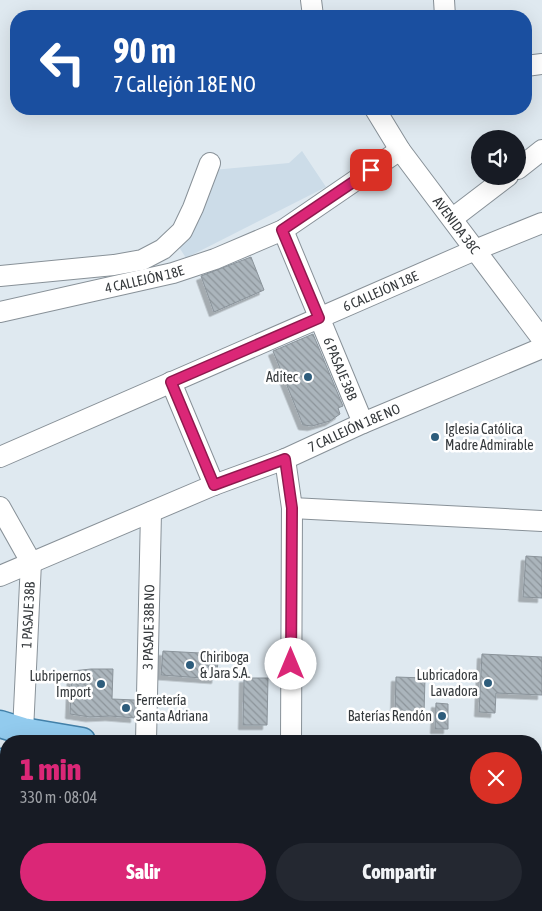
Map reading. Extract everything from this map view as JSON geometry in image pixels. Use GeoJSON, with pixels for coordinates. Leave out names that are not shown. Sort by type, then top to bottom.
{"type":"FeatureCollection","features":[{"type":"Feature","properties":{"kind":"main road"},"geometry":{"type":"LineString","coordinates":[[11,728],[49,735]]}},
{"type":"Feature","properties":{"kind":"street","name":"AVENIDA 38C"},"geometry":{"type":"LineString","coordinates":[[379,115],[400,150],[453,218],[542,339]]}},
{"type":"Feature","properties":{"kind":"street","name":"4 CALLEJÓN 18E"},"geometry":{"type":"LineString","coordinates":[[0,312],[173,273],[216,259],[282,230],[400,150]]}},
{"type":"Feature","properties":{"kind":"street"},"geometry":{"type":"LineString","coordinates":[[526,163],[542,150]]}},
{"type":"Feature","properties":{"kind":"street"},"geometry":{"type":"LineString","coordinates":[[0,276],[142,260],[164,249],[182,231],[193,208],[210,162]]}},
{"type":"Feature","properties":{"kind":"street"},"geometry":{"type":"LineString","coordinates":[[453,218],[496,185]]}},
{"type":"Feature","properties":{"kind":"street","name":"6 CALLEJÓN 18E"},"geometry":{"type":"LineString","coordinates":[[0,457],[475,250],[542,223]]}},
{"type":"Feature","properties":{"kind":"street","name":"6 PASAJE 38B"},"geometry":{"type":"LineString","coordinates":[[282,230],[363,423]]}},
{"type":"Feature","properties":{"kind":"street"},"geometry":{"type":"LineString","coordinates":[[164,249],[173,273]]}},
{"type":"Feature","properties":{"kind":"street"},"geometry":{"type":"LineString","coordinates":[[53,270],[57,300]]}},
{"type":"Feature","properties":{"kind":"street","name":"7 CALLEJÓN 18E NO"},"geometry":{"type":"LineString","coordinates":[[0,576],[214,485],[285,459],[363,423],[542,348]]}},
{"type":"Feature","properties":{"kind":"street"},"geometry":{"type":"LineString","coordinates":[[171,382],[214,485]]}},
{"type":"Feature","properties":{"kind":"street"},"geometry":{"type":"LineString","coordinates":[[285,459],[292,508],[291,735]]}},
{"type":"Feature","properties":{"kind":"street","name":"1 PASAJE 38B"},"geometry":{"type":"LineString","coordinates":[[0,507],[30,562],[11,728]]}},
{"type":"Feature","properties":{"kind":"street"},"geometry":{"type":"LineString","coordinates":[[292,508],[542,521]]}},
{"type":"Feature","properties":{"kind":"street","name":"3 PASAJE 38B NO"},"geometry":{"type":"LineString","coordinates":[[146,735],[150,512]]}},
{"type":"Feature","properties":{"kind":"shaded area"},"geometry":{"type":"Polygon","coordinates":[[[302,151],[326,187],[186,258],[177,244],[213,170],[289,163],[302,151]]]}},
{"type":"Feature","properties":{"kind":"building"},"geometry":{"type":"Polygon","coordinates":[[[251,257],[264,290],[214,312],[201,276],[251,257]]]}},
{"type":"Feature","properties":{"kind":"building","name":"Aditec"},"geometry":{"type":"Polygon","coordinates":[[[313,334],[343,406],[338,408],[340,414],[330,421],[312,426],[303,425],[273,351],[313,334]]]}},
{"type":"Feature","properties":{"kind":"building"},"geometry":{"type":"Polygon","coordinates":[[[526,556],[542,557],[542,598],[523,597],[526,556]]]}},
{"type":"Feature","properties":{"kind":"building","name":"Chiriboga & Jara S.A."},"geometry":{"type":"Polygon","coordinates":[[[163,651],[219,654],[216,679],[161,675],[163,651]]]}},
{"type":"Feature","properties":{"kind":"building"},"geometry":{"type":"Polygon","coordinates":[[[482,654],[542,657],[542,695],[496,693],[495,713],[479,712],[482,654]]]}},
{"type":"Feature","properties":{"kind":"building"},"geometry":{"type":"Polygon","coordinates":[[[113,669],[112,699],[135,700],[135,718],[90,717],[70,714],[72,671],[113,669]]]}},
{"type":"Feature","properties":{"kind":"building"},"geometry":{"type":"Polygon","coordinates":[[[396,677],[425,678],[424,713],[395,712],[396,677]]]}},
{"type":"Feature","properties":{"kind":"building"},"geometry":{"type":"Polygon","coordinates":[[[244,678],[268,678],[267,725],[243,725],[244,678]]]}},
{"type":"Feature","properties":{"kind":"building","name":"Baterías Rendón"},"geometry":{"type":"Polygon","coordinates":[[[436,703],[448,704],[448,729],[435,729],[436,703]]]}},
{"type":"Feature","properties":{"kind":"place","name":"Aditec"},"geometry":{"type":"Point","coordinates":[308,377]}},
{"type":"Feature","properties":{"kind":"place","name":"Iglesia Católica Madre Admirable"},"geometry":{"type":"Point","coordinates":[435,437]}},
{"type":"Feature","properties":{"kind":"place","name":"Chiriboga & Jara S.A."},"geometry":{"type":"Point","coordinates":[190,665]}},
{"type":"Feature","properties":{"kind":"place","name":"Lubricadora Lavadora"},"geometry":{"type":"Point","coordinates":[488,683]}},
{"type":"Feature","properties":{"kind":"place","name":"Lubripernos Import"},"geometry":{"type":"Point","coordinates":[101,684]}},
{"type":"Feature","properties":{"kind":"place","name":"Ferretería Santa Adriana"},"geometry":{"type":"Point","coordinates":[126,708]}},
{"type":"Feature","properties":{"kind":"place","name":"Baterías Rendón"},"geometry":{"type":"Point","coordinates":[442,716]}},
{"type":"Feature","properties":{"kind":"route"},"geometry":{"type":"LineString","coordinates":[[291,664],[292,508],[285,459],[214,485],[171,382],[319,318],[282,230],[371,170]]}}]}
